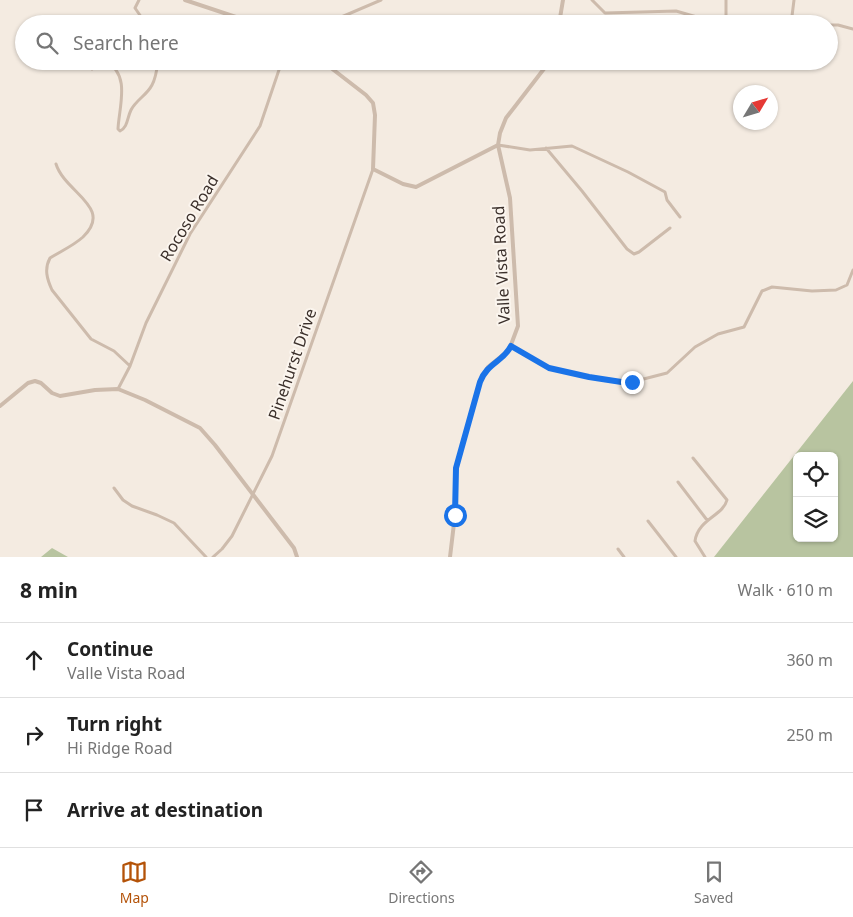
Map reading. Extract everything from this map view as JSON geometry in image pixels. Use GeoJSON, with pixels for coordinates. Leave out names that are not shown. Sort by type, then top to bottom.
{"type":"FeatureCollection","features":[{"type":"Feature","properties":{"kind":"street"},"geometry":{"type":"LineString","coordinates":[[139,0],[135,8],[140,15]]}},
{"type":"Feature","properties":{"kind":"street"},"geometry":{"type":"LineString","coordinates":[[185,0],[231,15]]}},
{"type":"Feature","properties":{"kind":"street"},"geometry":{"type":"LineString","coordinates":[[347,15],[382,0]]}},
{"type":"Feature","properties":{"kind":"street"},"geometry":{"type":"LineString","coordinates":[[560,15],[563,0]]}},
{"type":"Feature","properties":{"kind":"street"},"geometry":{"type":"LineString","coordinates":[[592,0],[605,14],[676,11],[690,15]]}},
{"type":"Feature","properties":{"kind":"street"},"geometry":{"type":"LineString","coordinates":[[726,0],[726,15]]}},
{"type":"Feature","properties":{"kind":"street"},"geometry":{"type":"LineString","coordinates":[[792,15],[794,0]]}},
{"type":"Feature","properties":{"kind":"street"},"geometry":{"type":"LineString","coordinates":[[838,25],[853,29]]}},
{"type":"Feature","properties":{"kind":"street"},"geometry":{"type":"LineString","coordinates":[[114,70],[121,81],[122,94],[118,129],[120,131],[126,126],[130,111],[152,85],[157,70]]}},
{"type":"Feature","properties":{"kind":"street","name":"Rocoso Road"},"geometry":{"type":"LineString","coordinates":[[118,389],[130,366],[146,324],[190,234],[260,126],[279,70]]}},
{"type":"Feature","properties":{"kind":"street"},"geometry":{"type":"LineString","coordinates":[[334,70],[366,95],[373,103],[375,115],[373,169],[403,184],[416,187],[498,145],[530,150],[572,146],[628,172],[665,192],[667,200],[680,217]]}},
{"type":"Feature","properties":{"kind":"street","name":"Valle Vista Road"},"geometry":{"type":"LineString","coordinates":[[450,557],[455,510],[456,468],[480,382],[485,371],[507,353],[518,326],[510,198],[498,145],[500,133],[506,118],[543,70]]}},
{"type":"Feature","properties":{"kind":"street"},"geometry":{"type":"LineString","coordinates":[[546,148],[627,249],[634,254],[670,228]]}},
{"type":"Feature","properties":{"kind":"street"},"geometry":{"type":"LineString","coordinates":[[56,164],[58,172],[89,206],[93,219],[90,229],[83,237],[50,258],[47,264],[48,282],[52,290],[91,339],[114,351],[130,366]]}},
{"type":"Feature","properties":{"kind":"street","name":"Pinehurst Drive"},"geometry":{"type":"LineString","coordinates":[[212,557],[222,549],[232,536],[272,456],[373,169]]}},
{"type":"Feature","properties":{"kind":"street"},"geometry":{"type":"LineString","coordinates":[[511,346],[549,368],[628,383],[667,373],[695,347],[718,334],[744,327],[762,291],[772,287],[812,291],[836,290],[847,285],[853,270]]}},
{"type":"Feature","properties":{"kind":"street"},"geometry":{"type":"LineString","coordinates":[[0,406],[28,383],[33,382],[39,382],[52,393],[60,396],[95,390],[118,389],[145,400],[200,428],[294,548],[297,557]]}},
{"type":"Feature","properties":{"kind":"street"},"geometry":{"type":"LineString","coordinates":[[693,458],[726,500],[725,505],[701,526],[695,541],[705,557]]}},
{"type":"Feature","properties":{"kind":"street"},"geometry":{"type":"LineString","coordinates":[[678,482],[708,520]]}},
{"type":"Feature","properties":{"kind":"street"},"geometry":{"type":"LineString","coordinates":[[114,488],[123,500],[132,506],[174,523],[206,557]]}},
{"type":"Feature","properties":{"kind":"street"},"geometry":{"type":"LineString","coordinates":[[648,521],[676,557]]}},
{"type":"Feature","properties":{"kind":"street"},"geometry":{"type":"LineString","coordinates":[[618,549],[624,557]]}},
{"type":"Feature","properties":{"kind":"green space"},"geometry":{"type":"Polygon","coordinates":[[[853,381],[853,557],[714,557],[793,457],[793,542],[838,542],[838,452],[797,452],[853,381]]]}},
{"type":"Feature","properties":{"kind":"green space"},"geometry":{"type":"Polygon","coordinates":[[[52,548],[68,557],[41,557],[52,548]]]}},
{"type":"Feature","properties":{"kind":"route"},"geometry":{"type":"LineString","coordinates":[[455,515],[456,468],[480,382],[488,367],[507,353],[511,346],[549,368],[589,377],[632,382]]}}]}
